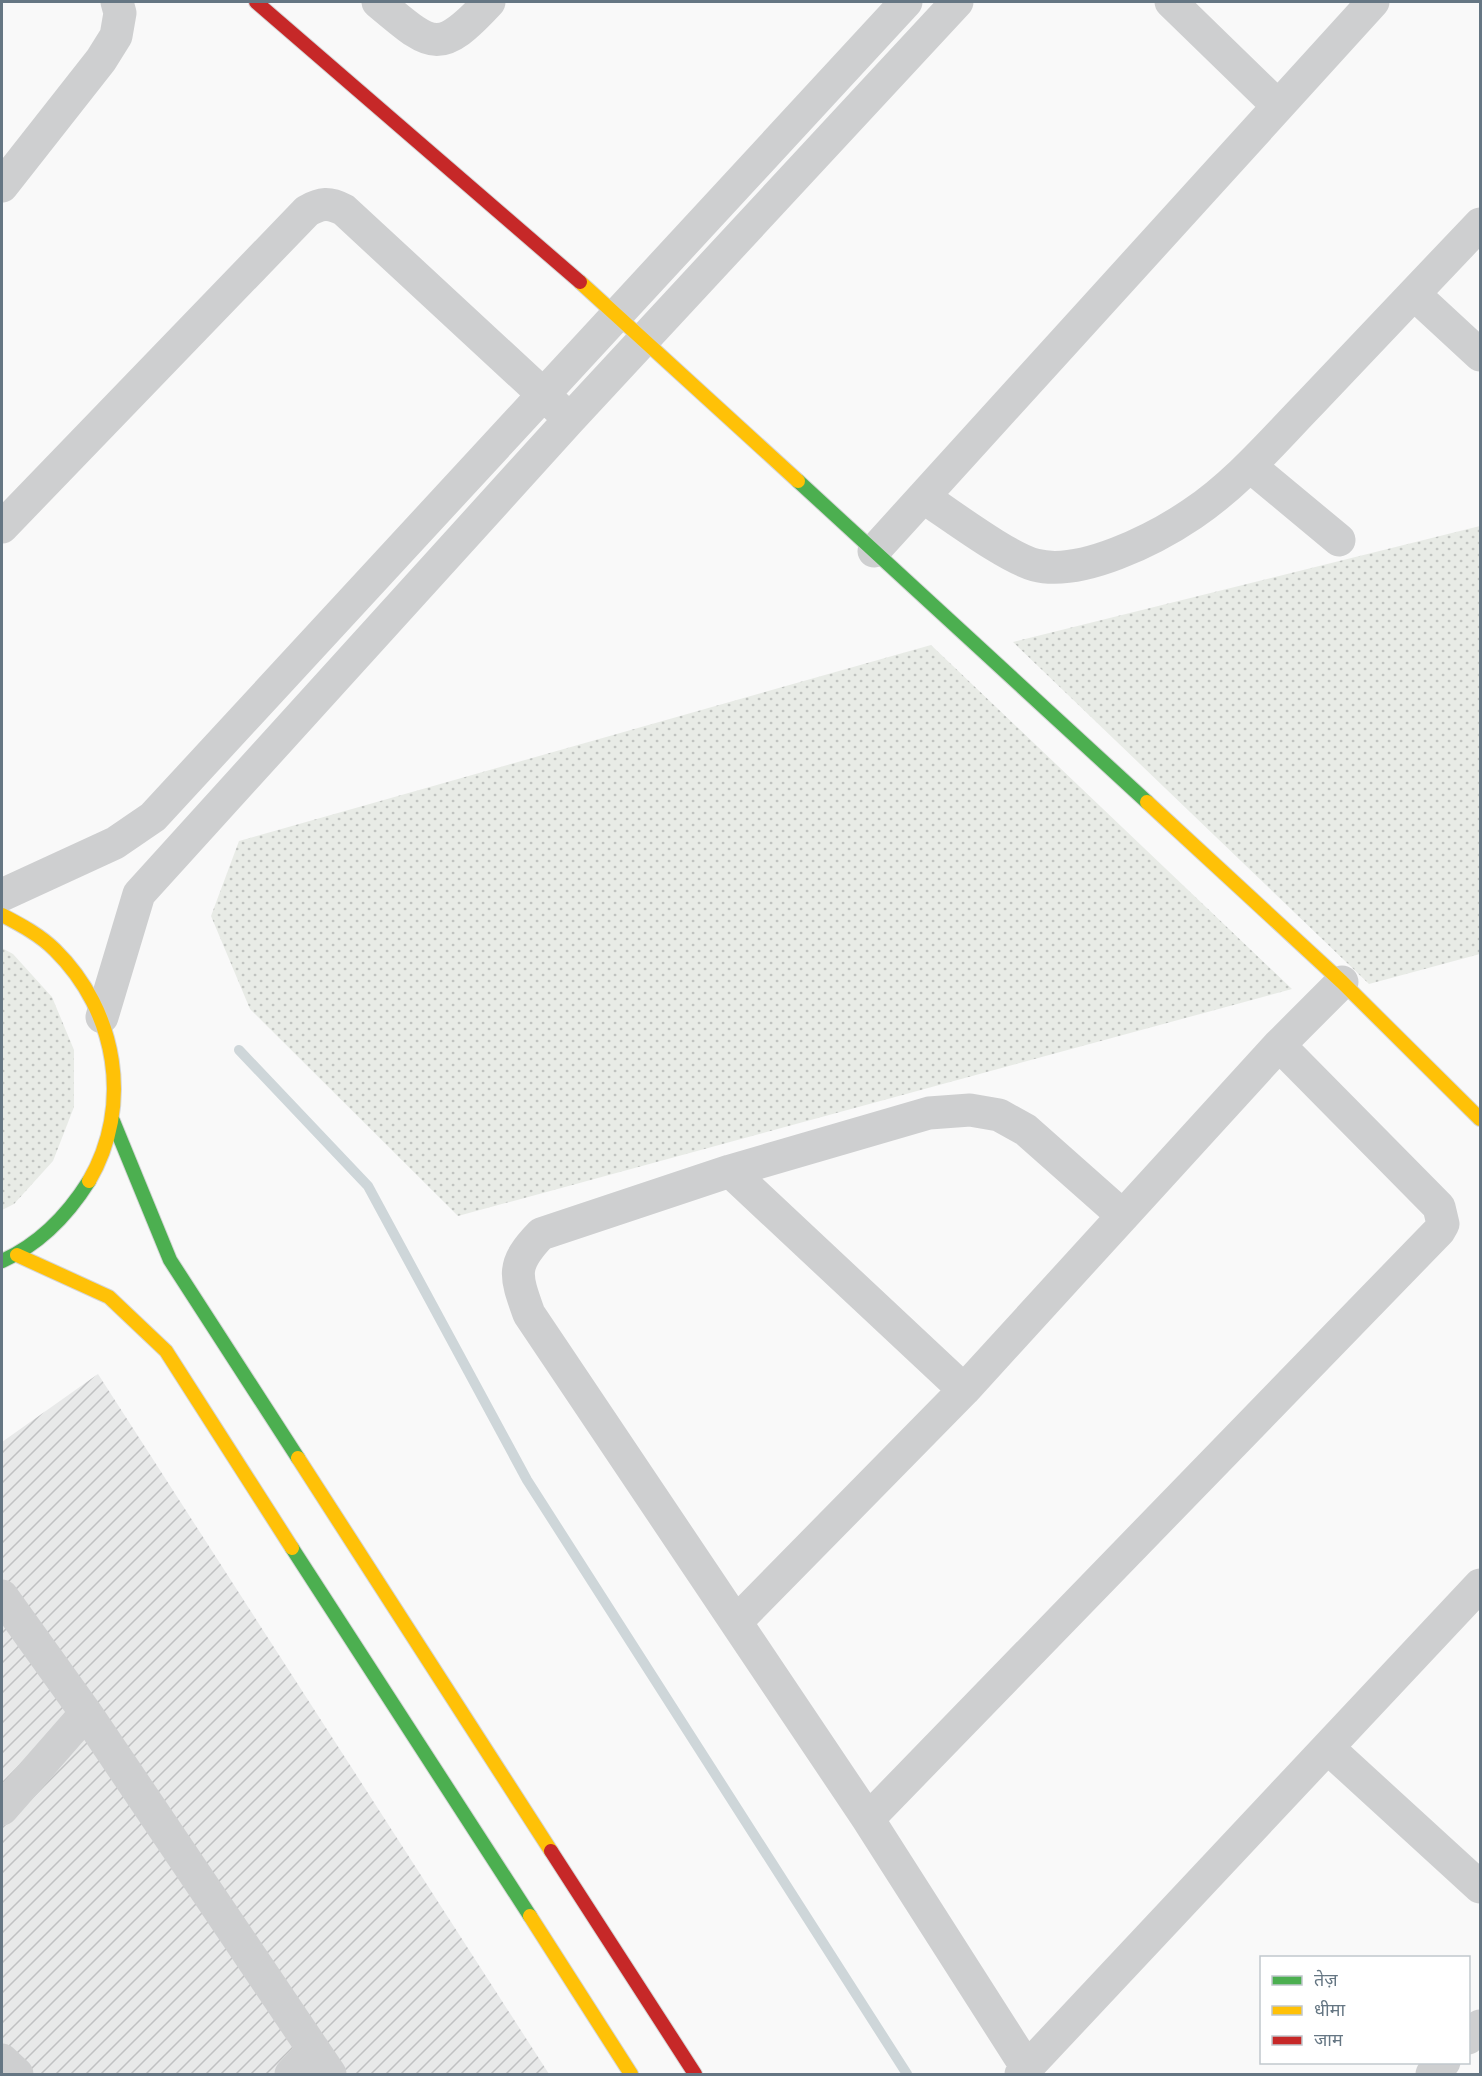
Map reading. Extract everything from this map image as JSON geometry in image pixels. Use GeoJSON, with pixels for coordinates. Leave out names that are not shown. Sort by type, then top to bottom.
{"type":"FeatureCollection","features":[{"type":"Feature","properties":{"kind":"main road"},"geometry":{"type":"LineString","coordinates":[[256,2],[617,314],[1342,982],[1480,1119]]}},
{"type":"Feature","properties":{"kind":"main road"},"geometry":{"type":"LineString","coordinates":[[2,915],[18,922],[53,947],[82,979],[102,1017],[115,1069],[113,1121],[95,1174],[62,1220],[17,1255],[2,1261]]}},
{"type":"Feature","properties":{"kind":"main road"},"geometry":{"type":"LineString","coordinates":[[113,1121],[170,1260],[695,2074]]}},
{"type":"Feature","properties":{"kind":"main road"},"geometry":{"type":"LineString","coordinates":[[17,1255],[109,1298],[166,1351],[631,2074]]}},
{"type":"Feature","properties":{"kind":"street"},"geometry":{"type":"LineString","coordinates":[[2,186],[101,60],[116,36],[120,13],[117,2]]}},
{"type":"Feature","properties":{"kind":"street"},"geometry":{"type":"LineString","coordinates":[[378,2],[415,33],[434,40],[450,38],[465,28],[489,2]]}},
{"type":"Feature","properties":{"kind":"street"},"geometry":{"type":"LineString","coordinates":[[2,895],[115,843],[153,817],[906,2]]}},
{"type":"Feature","properties":{"kind":"street"},"geometry":{"type":"LineString","coordinates":[[102,1017],[139,894],[570,419],[957,2]]}},
{"type":"Feature","properties":{"kind":"street"},"geometry":{"type":"LineString","coordinates":[[1171,2],[1278,106]]}},
{"type":"Feature","properties":{"kind":"street"},"geometry":{"type":"LineString","coordinates":[[874,551],[1373,2]]}},
{"type":"Feature","properties":{"kind":"street"},"geometry":{"type":"LineString","coordinates":[[2,527],[307,212],[317,205],[330,203],[344,210],[570,419]]}},
{"type":"Feature","properties":{"kind":"street"},"geometry":{"type":"LineString","coordinates":[[923,497],[1007,552],[1035,565],[1061,567],[1093,562],[1147,538],[1193,514],[1250,466],[1480,224]]}},
{"type":"Feature","properties":{"kind":"street"},"geometry":{"type":"LineString","coordinates":[[1414,294],[1480,355]]}},
{"type":"Feature","properties":{"kind":"street"},"geometry":{"type":"LineString","coordinates":[[1250,466],[1339,540]]}},
{"type":"Feature","properties":{"kind":"street"},"geometry":{"type":"LineString","coordinates":[[736,1622],[964,1390],[1279,1045],[1342,982]]}},
{"type":"Feature","properties":{"kind":"street"},"geometry":{"type":"LineString","coordinates":[[868,1819],[1439,1231],[1443,1224],[1439,1207],[1279,1045]]}},
{"type":"Feature","properties":{"kind":"street"},"geometry":{"type":"LineString","coordinates":[[1123,1216],[1026,1130],[999,1115],[970,1110],[929,1113],[730,1171],[540,1234],[523,1252],[517,1273],[529,1314],[868,1819],[1024,2071],[1480,1585]]}},
{"type":"Feature","properties":{"kind":"street"},"geometry":{"type":"LineString","coordinates":[[730,1171],[964,1390]]}},
{"type":"Feature","properties":{"kind":"street"},"geometry":{"type":"LineString","coordinates":[[2,1596],[86,1713],[322,2062],[291,2074]]}},
{"type":"Feature","properties":{"kind":"street"},"geometry":{"type":"LineString","coordinates":[[2,1809],[86,1713]]}},
{"type":"Feature","properties":{"kind":"street"},"geometry":{"type":"LineString","coordinates":[[1328,1748],[1480,1887]]}},
{"type":"Feature","properties":{"kind":"street"},"geometry":{"type":"LineString","coordinates":[[2,2060],[17,2074]]}},
{"type":"Feature","properties":{"kind":"shaded area"},"geometry":{"type":"Polygon","coordinates":[[[1480,526],[1480,954],[1369,984],[1013,642],[1480,526]]]}},
{"type":"Feature","properties":{"kind":"shaded area"},"geometry":{"type":"Polygon","coordinates":[[[931,645],[1292,989],[458,1216],[250,1009],[211,916],[239,841],[931,645]]]}},
{"type":"Feature","properties":{"kind":"shaded area"},"geometry":{"type":"Polygon","coordinates":[[[2,948],[13,954],[52,997],[74,1050],[74,1107],[53,1161],[14,1204],[2,1210],[2,948]]]}},
{"type":"Feature","properties":{"kind":"shaded area"},"geometry":{"type":"Polygon","coordinates":[[[98,1374],[549,2074],[2,2074],[2,1442],[98,1374]]]}},
{"type":"Feature","properties":{"kind":"waterway"},"geometry":{"type":"LineString","coordinates":[[239,1050],[368,1186],[527,1480],[907,2074]]}},
{"type":"Feature","properties":{"kind":"traffic: fast"},"geometry":{"type":"LineString","coordinates":[[798,481],[1147,802]]}},
{"type":"Feature","properties":{"kind":"traffic: fast"},"geometry":{"type":"LineString","coordinates":[[113,1121],[170,1260],[298,1458]]}},
{"type":"Feature","properties":{"kind":"traffic: fast"},"geometry":{"type":"LineString","coordinates":[[2,1261],[29,1246],[51,1228],[89,1181]]}},
{"type":"Feature","properties":{"kind":"traffic: fast"},"geometry":{"type":"LineString","coordinates":[[292,1548],[530,1916]]}},
{"type":"Feature","properties":{"kind":"traffic: slow"},"geometry":{"type":"LineString","coordinates":[[580,282],[798,481]]}},
{"type":"Feature","properties":{"kind":"traffic: slow"},"geometry":{"type":"LineString","coordinates":[[1147,802],[1342,982],[1480,1119]]}},
{"type":"Feature","properties":{"kind":"traffic: slow"},"geometry":{"type":"LineString","coordinates":[[2,915],[37,935],[55,950],[76,974],[93,1001],[105,1030],[112,1060],[114,1091],[111,1122],[103,1152],[89,1181]]}},
{"type":"Feature","properties":{"kind":"traffic: slow"},"geometry":{"type":"LineString","coordinates":[[17,1255],[109,1297],[166,1351],[292,1548]]}},
{"type":"Feature","properties":{"kind":"traffic: slow"},"geometry":{"type":"LineString","coordinates":[[298,1458],[551,1851]]}},
{"type":"Feature","properties":{"kind":"traffic: slow"},"geometry":{"type":"LineString","coordinates":[[530,1916],[631,2074]]}},
{"type":"Feature","properties":{"kind":"traffic: jam"},"geometry":{"type":"LineString","coordinates":[[256,2],[580,282]]}},
{"type":"Feature","properties":{"kind":"traffic: jam"},"geometry":{"type":"LineString","coordinates":[[551,1851],[695,2074]]}}]}
